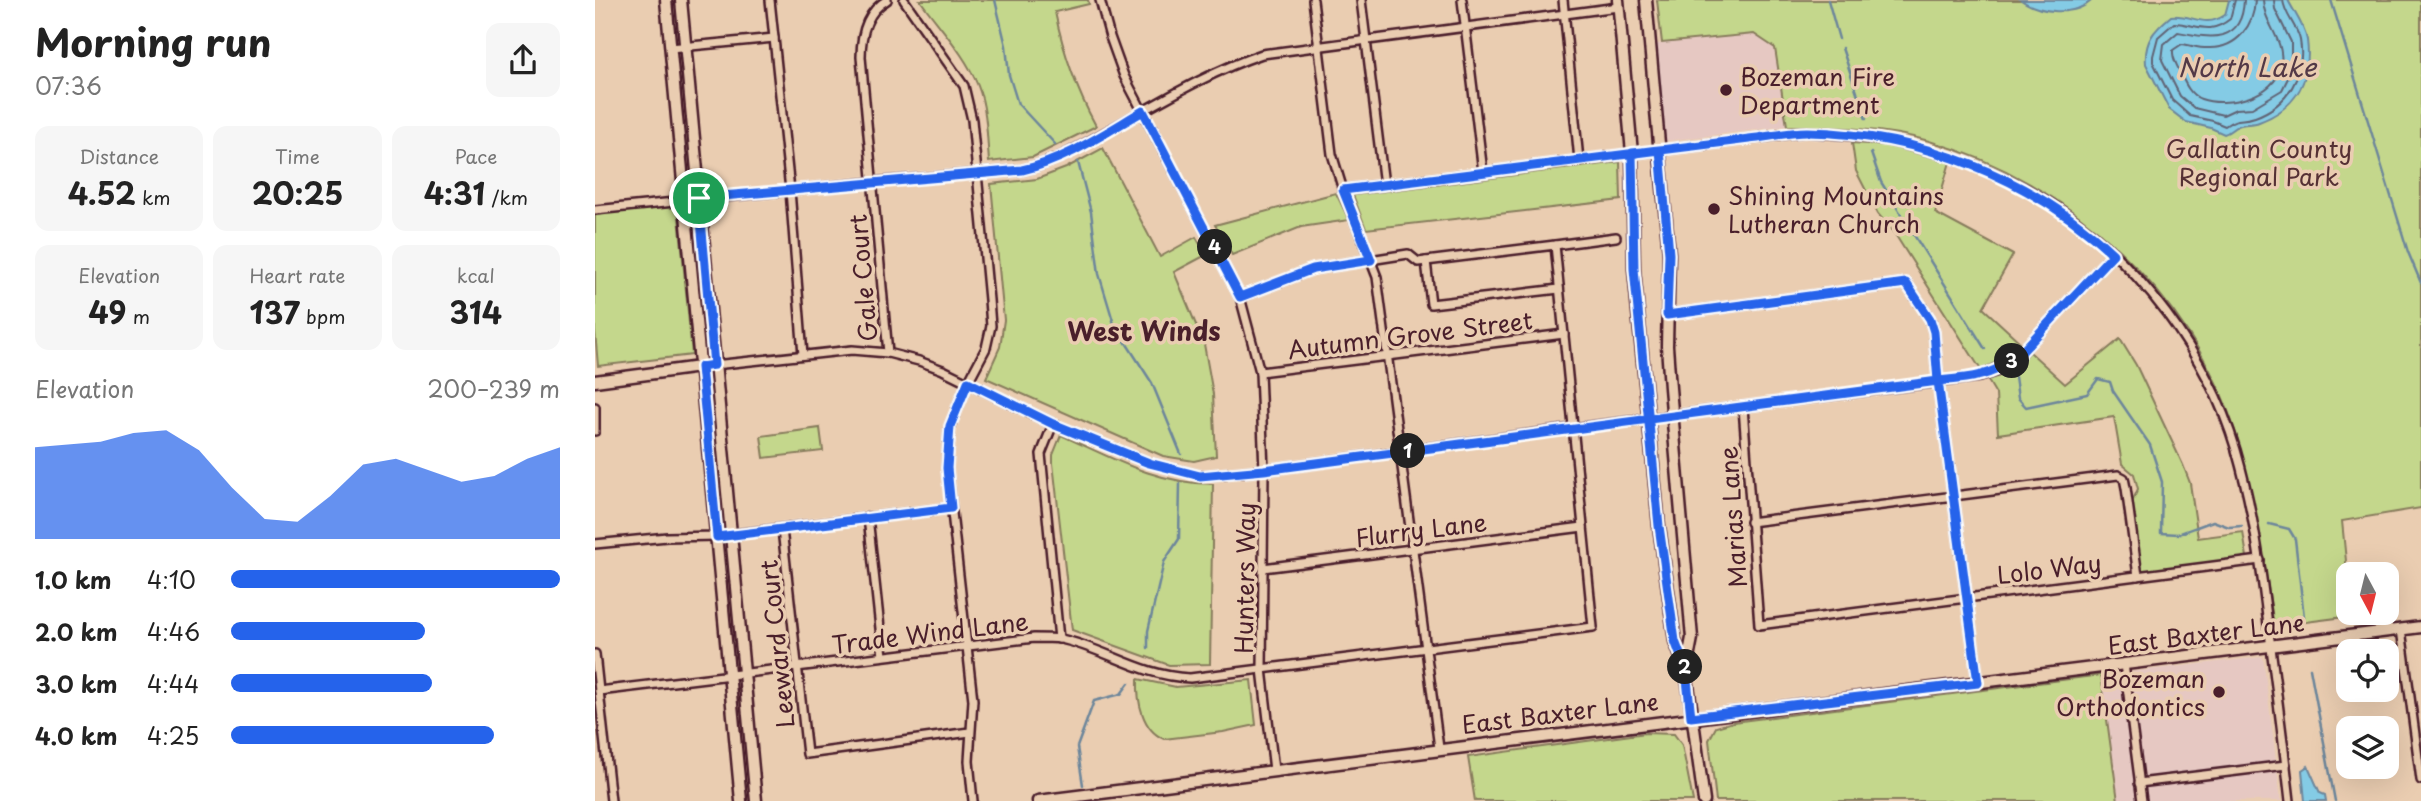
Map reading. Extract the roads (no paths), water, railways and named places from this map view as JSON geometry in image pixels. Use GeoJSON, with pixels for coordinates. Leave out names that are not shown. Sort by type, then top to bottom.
{"type":"FeatureCollection","features":[{"type":"Feature","properties":{"kind":"main road"},"geometry":{"type":"LineString","coordinates":[[666,0],[741,801]]}},
{"type":"Feature","properties":{"kind":"main road"},"geometry":{"type":"LineString","coordinates":[[681,0],[756,801]]}},
{"type":"Feature","properties":{"kind":"main road"},"geometry":{"type":"LineString","coordinates":[[1646,0],[1669,254],[1667,346],[1692,638],[1686,670]]}},
{"type":"Feature","properties":{"kind":"main road"},"geometry":{"type":"LineString","coordinates":[[1618,4],[1632,153],[1634,269],[1659,526],[1675,641],[1686,670],[1704,801]]}},
{"type":"Feature","properties":{"kind":"main road"},"geometry":{"type":"LineString","coordinates":[[595,382],[714,365]]}},
{"type":"Feature","properties":{"kind":"main road","name":"East Baxter Lane"},"geometry":{"type":"LineString","coordinates":[[1038,801],[1439,748],[2421,626]]}},
{"type":"Feature","properties":{"kind":"street"},"geometry":{"type":"LineString","coordinates":[[771,0],[803,355]]}},
{"type":"Feature","properties":{"kind":"street","name":"Gale Court"},"geometry":{"type":"LineString","coordinates":[[887,0],[872,12],[861,44],[888,353]]}},
{"type":"Feature","properties":{"kind":"street"},"geometry":{"type":"LineString","coordinates":[[904,0],[964,86],[972,120],[991,326],[986,348],[950,426],[947,468],[972,700],[969,761],[973,801]]}},
{"type":"Feature","properties":{"kind":"street","name":"Hunters Way"},"geometry":{"type":"LineString","coordinates":[[1100,0],[1117,58],[1240,297],[1260,372],[1264,470],[1262,669],[1274,770]]}},
{"type":"Feature","properties":{"kind":"street"},"geometry":{"type":"LineString","coordinates":[[1313,0],[1332,154],[1377,277],[1439,748]]}},
{"type":"Feature","properties":{"kind":"street"},"geometry":{"type":"LineString","coordinates":[[1361,0],[1384,185]]}},
{"type":"Feature","properties":{"kind":"street"},"geometry":{"type":"LineString","coordinates":[[1462,0],[1483,172]]}},
{"type":"Feature","properties":{"kind":"street"},"geometry":{"type":"LineString","coordinates":[[1563,0],[1579,160]]}},
{"type":"Feature","properties":{"kind":"street"},"geometry":{"type":"LineString","coordinates":[[595,210],[1041,166],[1227,66],[1262,54],[1564,15],[1618,4]]}},
{"type":"Feature","properties":{"kind":"street"},"geometry":{"type":"LineString","coordinates":[[670,48],[774,38]]}},
{"type":"Feature","properties":{"kind":"street"},"geometry":{"type":"LineString","coordinates":[[1343,190],[1805,132],[1877,139],[1939,153],[2009,181],[2055,206],[2089,231],[2113,254],[2168,315],[2211,386],[2245,481],[2260,560],[2290,801]]}},
{"type":"Feature","properties":{"kind":"street"},"geometry":{"type":"LineString","coordinates":[[1240,297],[1313,269],[1408,254],[1418,262],[1616,237]]}},
{"type":"Feature","properties":{"kind":"street"},"geometry":{"type":"LineString","coordinates":[[1555,245],[1583,527]]}},
{"type":"Feature","properties":{"kind":"street"},"geometry":{"type":"LineString","coordinates":[[714,365],[852,350],[888,353],[919,361],[1053,424],[1149,463],[1200,476],[1264,470],[1979,377],[1999,371],[2015,359],[2113,254]]}},
{"type":"Feature","properties":{"kind":"street"},"geometry":{"type":"LineString","coordinates":[[1426,261],[1431,304],[1559,289]]}},
{"type":"Feature","properties":{"kind":"street"},"geometry":{"type":"LineString","coordinates":[[1667,315],[1906,283],[1930,319],[1934,332],[1938,381],[1978,683]]}},
{"type":"Feature","properties":{"kind":"street","name":"Autumn Grove Street"},"geometry":{"type":"LineString","coordinates":[[1260,372],[1565,334]]}},
{"type":"Feature","properties":{"kind":"street"},"geometry":{"type":"LineString","coordinates":[[595,407],[595,431]]}},
{"type":"Feature","properties":{"kind":"street","name":"Marias Lane"},"geometry":{"type":"LineString","coordinates":[[1743,407],[1759,625]]}},
{"type":"Feature","properties":{"kind":"street"},"geometry":{"type":"LineString","coordinates":[[1053,424],[1041,454],[1059,639]]}},
{"type":"Feature","properties":{"kind":"street"},"geometry":{"type":"LineString","coordinates":[[1750,523],[2118,475],[2124,478],[2126,488],[2138,576]]}},
{"type":"Feature","properties":{"kind":"street"},"geometry":{"type":"LineString","coordinates":[[595,544],[667,537],[717,537],[951,508]]}},
{"type":"Feature","properties":{"kind":"street"},"geometry":{"type":"LineString","coordinates":[[869,517],[883,656]]}},
{"type":"Feature","properties":{"kind":"street","name":"Trade Wind Lane"},"geometry":{"type":"LineString","coordinates":[[599,691],[1034,638],[1059,639],[1168,677],[1190,678],[1593,628],[1583,527]]}},
{"type":"Feature","properties":{"kind":"street","name":"Flurry Lane"},"geometry":{"type":"LineString","coordinates":[[1263,568],[1583,527]]}},
{"type":"Feature","properties":{"kind":"street","name":"Leeward Court"},"geometry":{"type":"LineString","coordinates":[[782,528],[807,754],[970,732]]}},
{"type":"Feature","properties":{"kind":"street","name":"Lolo Way"},"geometry":{"type":"LineString","coordinates":[[1759,625],[2260,560]]}},
{"type":"Feature","properties":{"kind":"street"},"geometry":{"type":"LineString","coordinates":[[2401,629],[2418,728],[2421,780]]}},
{"type":"Feature","properties":{"kind":"street"},"geometry":{"type":"LineString","coordinates":[[595,654],[611,801]]}},
{"type":"Feature","properties":{"kind":"street"},"geometry":{"type":"LineString","coordinates":[[2124,664],[2142,801]]}},
{"type":"Feature","properties":{"kind":"street"},"geometry":{"type":"LineString","coordinates":[[2139,783],[2286,765]]}},
{"type":"Feature","properties":{"kind":"water"},"geometry":{"type":"Polygon","coordinates":[[[2021,0],[2092,0],[2076,9],[2057,11],[2037,8],[2021,0]]]}},
{"type":"Feature","properties":{"kind":"water","name":"North Lake"},"geometry":{"type":"Polygon","coordinates":[[[2229,0],[2288,0],[2304,30],[2308,54],[2304,79],[2299,90],[2283,109],[2259,122],[2240,125],[2224,134],[2186,122],[2169,109],[2146,64],[2146,56],[2151,37],[2171,16],[2211,21],[2225,15],[2229,0]]]}},
{"type":"Feature","properties":{"kind":"water"},"geometry":{"type":"Polygon","coordinates":[[[2308,766],[2326,801],[2305,801],[2302,770],[2308,766]]]}},
{"type":"Feature","properties":{"kind":"waterway"},"geometry":{"type":"LineString","coordinates":[[995,0],[1006,46],[1009,75],[1018,104],[1055,144]]}},
{"type":"Feature","properties":{"kind":"waterway"},"geometry":{"type":"LineString","coordinates":[[1828,0],[1839,39]]}},
{"type":"Feature","properties":{"kind":"waterway"},"geometry":{"type":"LineString","coordinates":[[2331,0],[2408,252],[2421,283]]}},
{"type":"Feature","properties":{"kind":"waterway"},"geometry":{"type":"LineString","coordinates":[[1842,48],[1866,119]]}},
{"type":"Feature","properties":{"kind":"waterway"},"geometry":{"type":"LineString","coordinates":[[1871,153],[1881,182],[1985,349]]}},
{"type":"Feature","properties":{"kind":"waterway"},"geometry":{"type":"LineString","coordinates":[[1078,162],[1091,212],[1099,274],[1114,324],[1152,383],[1181,454]]}},
{"type":"Feature","properties":{"kind":"waterway"},"geometry":{"type":"LineString","coordinates":[[2015,377],[2018,398],[2026,407],[2087,394],[2098,379],[2110,382],[2113,391],[2150,445],[2162,482],[2161,533],[2178,534],[2213,521],[2229,527],[2242,526]]}},
{"type":"Feature","properties":{"kind":"waterway"},"geometry":{"type":"LineString","coordinates":[[1148,648],[1148,631],[1164,562],[1179,539],[1180,483]]}},
{"type":"Feature","properties":{"kind":"waterway"},"geometry":{"type":"LineString","coordinates":[[2269,524],[2289,529],[2295,539],[2304,617]]}},
{"type":"Feature","properties":{"kind":"waterway"},"geometry":{"type":"LineString","coordinates":[[2310,668],[2335,801]]}},
{"type":"Feature","properties":{"kind":"waterway"},"geometry":{"type":"LineString","coordinates":[[1083,785],[1077,747],[1094,701],[1121,694],[1129,683]]}},
{"type":"Feature","properties":{"kind":"place","name":"Bozeman Fire Department"},"geometry":{"type":"Point","coordinates":[1726,90]}},
{"type":"Feature","properties":{"kind":"place","name":"Shining Mountains Lutheran Church"},"geometry":{"type":"Point","coordinates":[1714,209]}},
{"type":"Feature","properties":{"kind":"place","name":"Bozeman Orthodontics"},"geometry":{"type":"Point","coordinates":[2219,692]}},
{"type":"Feature","properties":{"kind":"district","name":"West Winds"},"geometry":{"type":"Point","coordinates":[1144,330]}},
{"type":"Feature","properties":{"kind":"park label","name":"Gallatin County Regional Park"},"geometry":{"type":"Point","coordinates":[2259,162]}}]}
